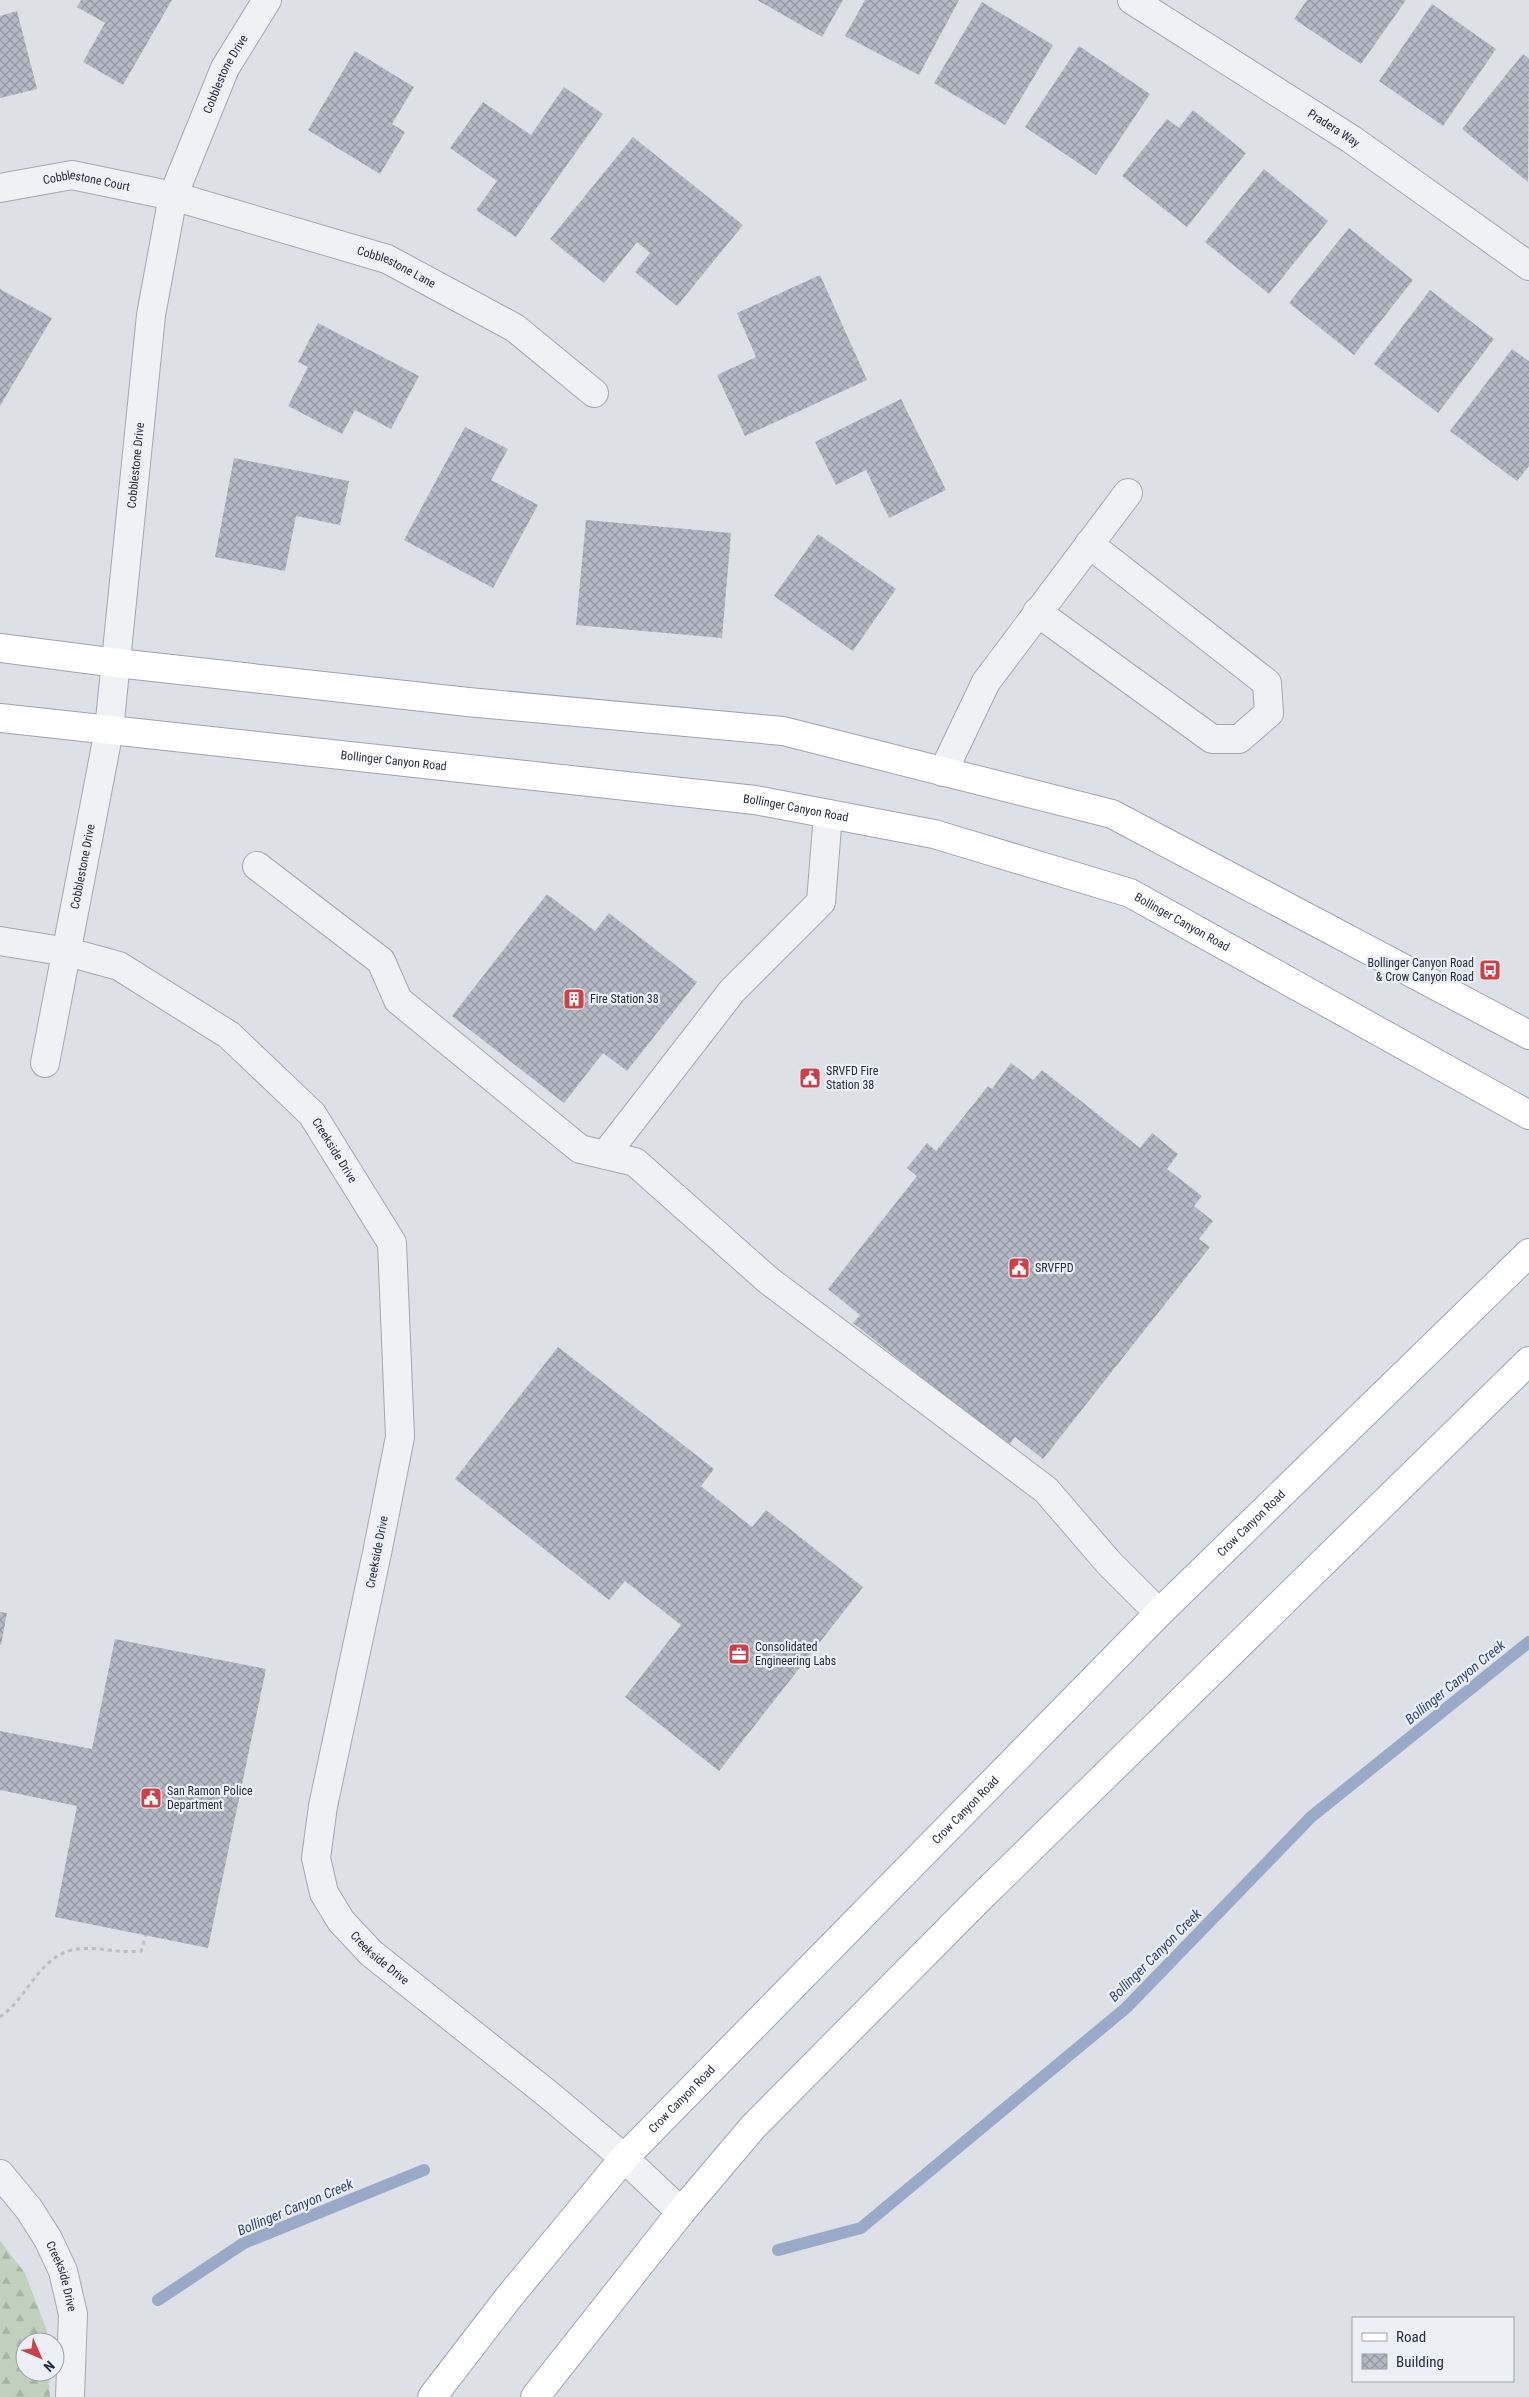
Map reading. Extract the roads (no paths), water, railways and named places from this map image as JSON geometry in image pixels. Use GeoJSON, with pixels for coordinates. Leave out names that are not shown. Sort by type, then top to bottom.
{"type":"FeatureCollection","features":[{"type":"Feature","properties":{"kind":"main road"},"geometry":{"type":"LineString","coordinates":[[0,648],[117,664],[468,702],[783,731],[1112,814],[1529,1035]]}},
{"type":"Feature","properties":{"kind":"main road","name":"Bollinger Canyon Road"},"geometry":{"type":"LineString","coordinates":[[0,718],[755,800],[934,834],[1130,893],[1529,1115]]}},
{"type":"Feature","properties":{"kind":"main road","name":"Crow Canyon Road"},"geometry":{"type":"LineString","coordinates":[[432,2397],[510,2297],[624,2158],[1159,1613],[1529,1253]]}},
{"type":"Feature","properties":{"kind":"main road"},"geometry":{"type":"LineString","coordinates":[[535,2397],[681,2212],[753,2127],[949,1929],[1529,1361]]}},
{"type":"Feature","properties":{"kind":"street","name":"Cobblestone Drive"},"geometry":{"type":"LineString","coordinates":[[45,1064],[68,952],[96,789],[109,730],[151,315],[173,196],[226,68],[267,0]]}},
{"type":"Feature","properties":{"kind":"street","name":"Pradera Way"},"geometry":{"type":"LineString","coordinates":[[1132,0],[1351,138],[1529,266]]}},
{"type":"Feature","properties":{"kind":"street","name":"Cobblestone Court"},"geometry":{"type":"LineString","coordinates":[[0,188],[72,175],[173,196]]}},
{"type":"Feature","properties":{"kind":"street","name":"Cobblestone Lane"},"geometry":{"type":"LineString","coordinates":[[173,196],[387,259],[515,328],[594,393]]}},
{"type":"Feature","properties":{"kind":"street"},"geometry":{"type":"LineString","coordinates":[[943,772],[986,682],[1128,492]]}},
{"type":"Feature","properties":{"kind":"street"},"geometry":{"type":"LineString","coordinates":[[1037,612],[1212,739],[1239,739],[1269,713],[1267,683],[1089,544]]}},
{"type":"Feature","properties":{"kind":"street"},"geometry":{"type":"LineString","coordinates":[[605,1155],[732,992],[821,902],[828,814]]}},
{"type":"Feature","properties":{"kind":"street"},"geometry":{"type":"LineString","coordinates":[[256,866],[381,961],[398,1000],[580,1149],[635,1162],[768,1280],[1046,1490],[1109,1563],[1159,1613]]}},
{"type":"Feature","properties":{"kind":"street","name":"Creekside Drive"},"geometry":{"type":"LineString","coordinates":[[0,941],[68,952],[119,966],[229,1034],[312,1114],[392,1243],[400,1437],[323,1806],[316,1858],[324,1893],[341,1921],[371,1953],[549,2095],[624,2158],[681,2212]]}},
{"type":"Feature","properties":{"kind":"street","name":"Creekside Drive"},"geometry":{"type":"LineString","coordinates":[[0,2174],[29,2209],[48,2239],[63,2271],[73,2314],[70,2397]]}},
{"type":"Feature","properties":{"kind":"waterway","name":"Bollinger Canyon Creek"},"geometry":{"type":"LineString","coordinates":[[778,2250],[861,2228],[1126,2008],[1311,1817],[1529,1642]]}},
{"type":"Feature","properties":{"kind":"waterway","name":"Bollinger Canyon Creek"},"geometry":{"type":"LineString","coordinates":[[158,2300],[244,2243],[424,2170]]}},
{"type":"Feature","properties":{"kind":"place","name":"Bollinger Canyon Road & Crow Canyon Road"},"geometry":{"type":"Point","coordinates":[1490,970]}},
{"type":"Feature","properties":{"kind":"place","name":"Fire Station 38"},"geometry":{"type":"Point","coordinates":[574,999]}},
{"type":"Feature","properties":{"kind":"place","name":"SRVFD Fire Station 38"},"geometry":{"type":"Point","coordinates":[810,1078]}},
{"type":"Feature","properties":{"kind":"place","name":"SRVFPD"},"geometry":{"type":"Point","coordinates":[1019,1268]}},
{"type":"Feature","properties":{"kind":"place","name":"Consolidated Engineering Labs"},"geometry":{"type":"Point","coordinates":[739,1654]}},
{"type":"Feature","properties":{"kind":"place","name":"San Ramon Police Department"},"geometry":{"type":"Point","coordinates":[151,1798]}}]}
